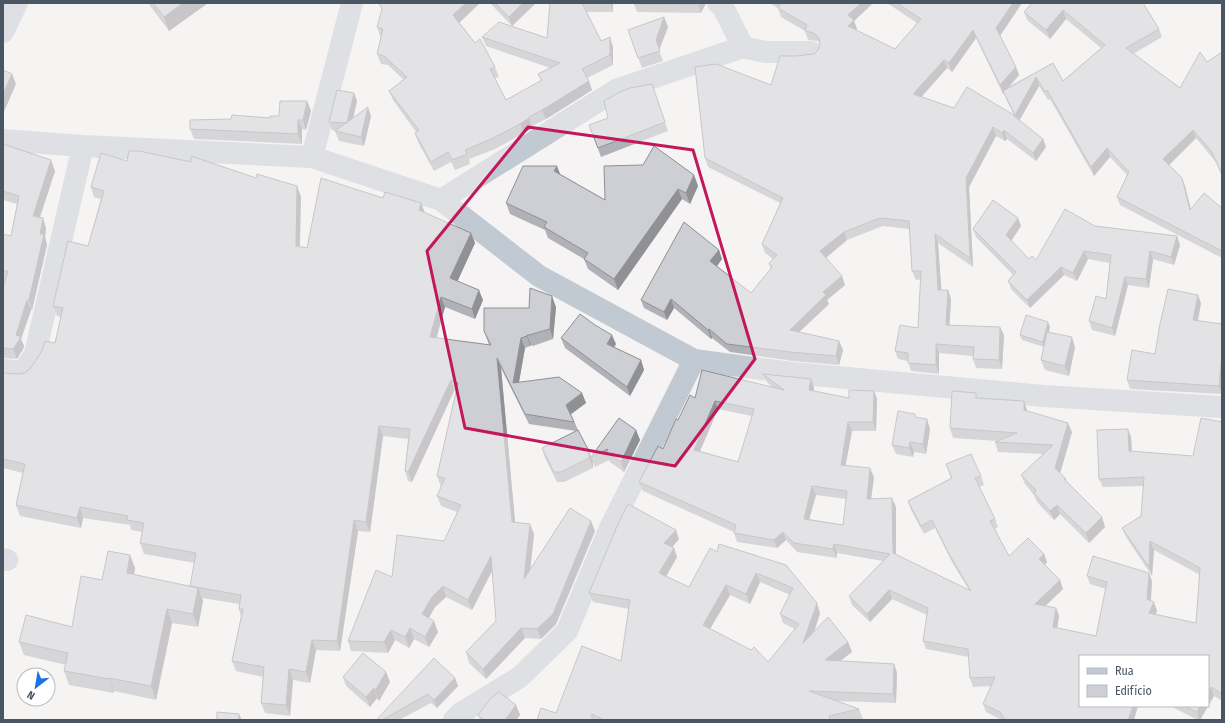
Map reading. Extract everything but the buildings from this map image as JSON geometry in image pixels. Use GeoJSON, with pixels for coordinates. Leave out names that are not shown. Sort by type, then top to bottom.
{"type":"FeatureCollection","features":[{"type":"Feature","properties":{"kind":"street"},"geometry":{"type":"LineString","coordinates":[[3,32],[17,3]]}},
{"type":"Feature","properties":{"kind":"street"},"geometry":{"type":"LineString","coordinates":[[312,157],[352,3]]}},
{"type":"Feature","properties":{"kind":"street"},"geometry":{"type":"LineString","coordinates":[[718,3],[723,7],[743,47]]}},
{"type":"Feature","properties":{"kind":"street"},"geometry":{"type":"LineString","coordinates":[[441,200],[616,90],[743,47],[765,52],[811,52]]}},
{"type":"Feature","properties":{"kind":"street"},"geometry":{"type":"LineString","coordinates":[[3,140],[83,146],[312,157],[441,200],[539,276],[694,360],[792,373],[1036,396],[1222,407]]}},
{"type":"Feature","properties":{"kind":"street"},"geometry":{"type":"LineString","coordinates":[[3,370],[22,372],[35,354],[83,146]]}},
{"type":"Feature","properties":{"kind":"street"},"geometry":{"type":"LineString","coordinates":[[454,720],[461,713],[520,677],[567,631],[610,528],[694,360]]}},
{"type":"Feature","properties":{"kind":"highlighted area"},"geometry":{"type":"Polygon","coordinates":[[[528,127],[693,150],[755,359],[675,466],[465,428],[427,251],[528,127]]]}}]}
